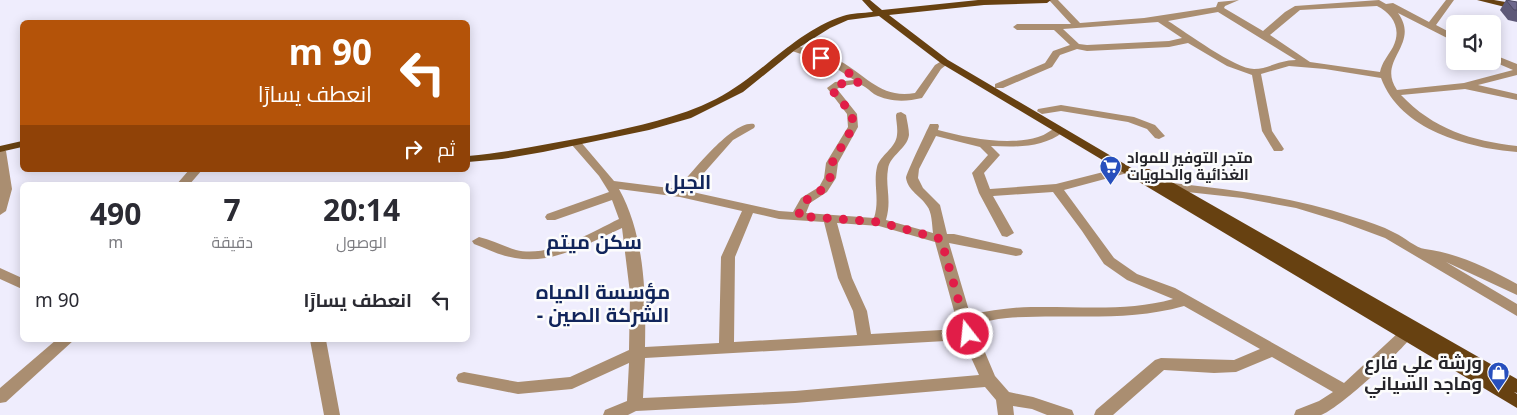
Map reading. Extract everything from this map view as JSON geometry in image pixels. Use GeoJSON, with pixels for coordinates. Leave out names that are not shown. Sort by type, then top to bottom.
{"type":"FeatureCollection","features":[{"type":"Feature","properties":{"kind":"main road"},"geometry":{"type":"LineString","coordinates":[[470,152],[540,144],[607,131],[680,111],[727,88],[774,52],[819,23],[840,14],[879,7],[958,0]]}},
{"type":"Feature","properties":{"kind":"main road"},"geometry":{"type":"LineString","coordinates":[[470,159],[502,156],[576,142],[649,127],[687,116],[739,90],[792,48],[836,21],[879,7],[1047,0]]}},
{"type":"Feature","properties":{"kind":"main road"},"geometry":{"type":"LineString","coordinates":[[1481,0],[1516,4]]}},
{"type":"Feature","properties":{"kind":"main road"},"geometry":{"type":"LineString","coordinates":[[1494,0],[1516,4]]}},
{"type":"Feature","properties":{"kind":"main road"},"geometry":{"type":"LineString","coordinates":[[879,7],[941,57],[1059,130],[1127,170],[1179,194],[1517,387]]}},
{"type":"Feature","properties":{"kind":"main road"},"geometry":{"type":"LineString","coordinates":[[941,57],[999,86],[1042,111],[1179,194],[1404,336],[1517,402]]}},
{"type":"Feature","properties":{"kind":"street"},"geometry":{"type":"LineString","coordinates":[[1053,0],[1078,26]]}},
{"type":"Feature","properties":{"kind":"street"},"geometry":{"type":"LineString","coordinates":[[1200,0],[1263,35],[1307,64]]}},
{"type":"Feature","properties":{"kind":"street"},"geometry":{"type":"LineString","coordinates":[[1017,27],[1058,28],[1160,19],[1217,9],[1221,4],[1235,0]]}},
{"type":"Feature","properties":{"kind":"street"},"geometry":{"type":"LineString","coordinates":[[1430,27],[1450,0]]}},
{"type":"Feature","properties":{"kind":"street"},"geometry":{"type":"LineString","coordinates":[[1263,35],[1271,32],[1288,12],[1298,8],[1376,1],[1446,35]]}},
{"type":"Feature","properties":{"kind":"street"},"geometry":{"type":"LineString","coordinates":[[1376,1],[1393,12],[1397,18],[1401,37],[1398,46],[1386,64],[1384,76],[1394,93],[1411,113],[1434,128],[1456,137],[1481,144],[1517,149]]}},
{"type":"Feature","properties":{"kind":"street"},"geometry":{"type":"LineString","coordinates":[[1160,19],[1220,58],[1256,72],[1278,64],[1307,64],[1384,76]]}},
{"type":"Feature","properties":{"kind":"street"},"geometry":{"type":"LineString","coordinates":[[1058,28],[1076,46]]}},
{"type":"Feature","properties":{"kind":"street"},"geometry":{"type":"LineString","coordinates":[[999,86],[1049,65],[1056,53],[1076,46],[1087,48],[1118,47],[1169,44],[1192,40]]}},
{"type":"Feature","properties":{"kind":"street"},"geometry":{"type":"LineString","coordinates":[[792,48],[836,63],[860,82],[889,96],[907,99],[918,96],[938,67],[941,57]]}},
{"type":"Feature","properties":{"kind":"street"},"geometry":{"type":"LineString","coordinates":[[1501,61],[1517,68]]}},
{"type":"Feature","properties":{"kind":"street"},"geometry":{"type":"LineString","coordinates":[[1256,72],[1267,131],[1278,149]]}},
{"type":"Feature","properties":{"kind":"street"},"geometry":{"type":"LineString","coordinates":[[1394,93],[1464,86],[1517,72]]}},
{"type":"Feature","properties":{"kind":"street"},"geometry":{"type":"LineString","coordinates":[[798,216],[805,201],[823,189],[830,178],[832,163],[853,127],[852,114],[832,88],[839,84],[860,82]]}},
{"type":"Feature","properties":{"kind":"street"},"geometry":{"type":"LineString","coordinates":[[1464,86],[1517,96]]}},
{"type":"Feature","properties":{"kind":"street"},"geometry":{"type":"LineString","coordinates":[[1042,111],[1060,108],[1130,119],[1152,127],[1159,136]]}},
{"type":"Feature","properties":{"kind":"street"},"geometry":{"type":"LineString","coordinates":[[879,222],[884,206],[882,170],[884,163],[901,142],[903,135],[901,115]]}},
{"type":"Feature","properties":{"kind":"street"},"geometry":{"type":"LineString","coordinates":[[680,193],[729,138],[750,126]]}},
{"type":"Feature","properties":{"kind":"street"},"geometry":{"type":"LineString","coordinates":[[1006,415],[1004,398],[1000,390],[987,378],[987,374],[966,327],[941,239],[934,205],[918,190],[912,178],[913,168],[925,149],[933,129],[969,142],[984,145],[994,155],[978,173],[985,193],[1007,233]]}},
{"type":"Feature","properties":{"kind":"street"},"geometry":{"type":"LineString","coordinates":[[969,142],[1009,143],[1043,141],[1054,136],[1059,130]]}},
{"type":"Feature","properties":{"kind":"street"},"geometry":{"type":"LineString","coordinates":[[576,142],[613,189],[626,221],[634,268],[638,317],[635,406]]}},
{"type":"Feature","properties":{"kind":"street"},"geometry":{"type":"LineString","coordinates":[[0,151],[6,189],[0,211]]}},
{"type":"Feature","properties":{"kind":"street"},"geometry":{"type":"LineString","coordinates":[[985,193],[1056,188],[1127,170]]}},
{"type":"Feature","properties":{"kind":"street"},"geometry":{"type":"LineString","coordinates":[[185,182],[194,172]]}},
{"type":"Feature","properties":{"kind":"street"},"geometry":{"type":"LineString","coordinates":[[1056,188],[1087,228],[1109,261],[1132,277],[1170,291],[1345,391]]}},
{"type":"Feature","properties":{"kind":"street"},"geometry":{"type":"LineString","coordinates":[[551,217],[613,189],[680,193],[749,209],[798,216],[879,222],[941,239],[954,238],[1016,252]]}},
{"type":"Feature","properties":{"kind":"street"},"geometry":{"type":"LineString","coordinates":[[1179,194],[1242,194],[1298,205],[1347,219],[1390,235],[1517,311]]}},
{"type":"Feature","properties":{"kind":"street"},"geometry":{"type":"LineString","coordinates":[[726,348],[728,257],[749,209]]}},
{"type":"Feature","properties":{"kind":"street"},"geometry":{"type":"LineString","coordinates":[[830,219],[845,278],[860,311],[865,340]]}},
{"type":"Feature","properties":{"kind":"street"},"geometry":{"type":"LineString","coordinates":[[479,242],[515,254],[534,256],[570,247],[626,221]]}},
{"type":"Feature","properties":{"kind":"street"},"geometry":{"type":"LineString","coordinates":[[1420,253],[1449,257],[1479,269],[1517,290]]}},
{"type":"Feature","properties":{"kind":"street"},"geometry":{"type":"LineString","coordinates":[[0,273],[20,283]]}},
{"type":"Feature","properties":{"kind":"street"},"geometry":{"type":"LineString","coordinates":[[464,378],[518,388],[572,382],[637,353],[865,340],[966,327],[1006,313],[1094,314],[1167,307],[1186,300]]}},
{"type":"Feature","properties":{"kind":"street"},"geometry":{"type":"LineString","coordinates":[[1302,415],[1326,406],[1345,391],[1404,336]]}},
{"type":"Feature","properties":{"kind":"street"},"geometry":{"type":"LineString","coordinates":[[0,397],[64,342]]}},
{"type":"Feature","properties":{"kind":"street"},"geometry":{"type":"LineString","coordinates":[[318,342],[332,415]]}},
{"type":"Feature","properties":{"kind":"street"},"geometry":{"type":"LineString","coordinates":[[1102,415],[1161,364],[1214,367],[1236,366],[1274,350]]}},
{"type":"Feature","properties":{"kind":"street"},"geometry":{"type":"LineString","coordinates":[[611,415],[635,406],[795,398],[984,381],[987,378]]}},
{"type":"Feature","properties":{"kind":"street"},"geometry":{"type":"LineString","coordinates":[[1004,398],[1033,403],[1066,415]]}},
{"type":"Feature","properties":{"kind":"building"},"geometry":{"type":"Polygon","coordinates":[[[1506,0],[1517,2],[1517,10],[1514,10],[1506,0]]]}},
{"type":"Feature","properties":{"kind":"place","name":"متجر التوفير للمواد الغذائية والحلويات"},"geometry":{"type":"Point","coordinates":[1111,186]}},
{"type":"Feature","properties":{"kind":"place","name":"ورشة علي فارع وماجد السياني"},"geometry":{"type":"Point","coordinates":[1498,392]}},
{"type":"Feature","properties":{"kind":"district","name":"الجبل"},"geometry":{"type":"Point","coordinates":[688,182]}},
{"type":"Feature","properties":{"kind":"district","name":"سكن ميتم"},"geometry":{"type":"Point","coordinates":[594,242]}},
{"type":"Feature","properties":{"kind":"district","name":"مؤسسة المياه - الشركة الصين"},"geometry":{"type":"Point","coordinates":[603,304]}},
{"type":"Feature","properties":{"kind":"route"},"geometry":{"type":"LineString","coordinates":[[821,58],[836,63],[860,82],[839,84],[832,88],[852,114],[853,127],[832,163],[830,178],[823,189],[805,201],[798,216],[879,222],[941,239],[968,334]]}}]}
